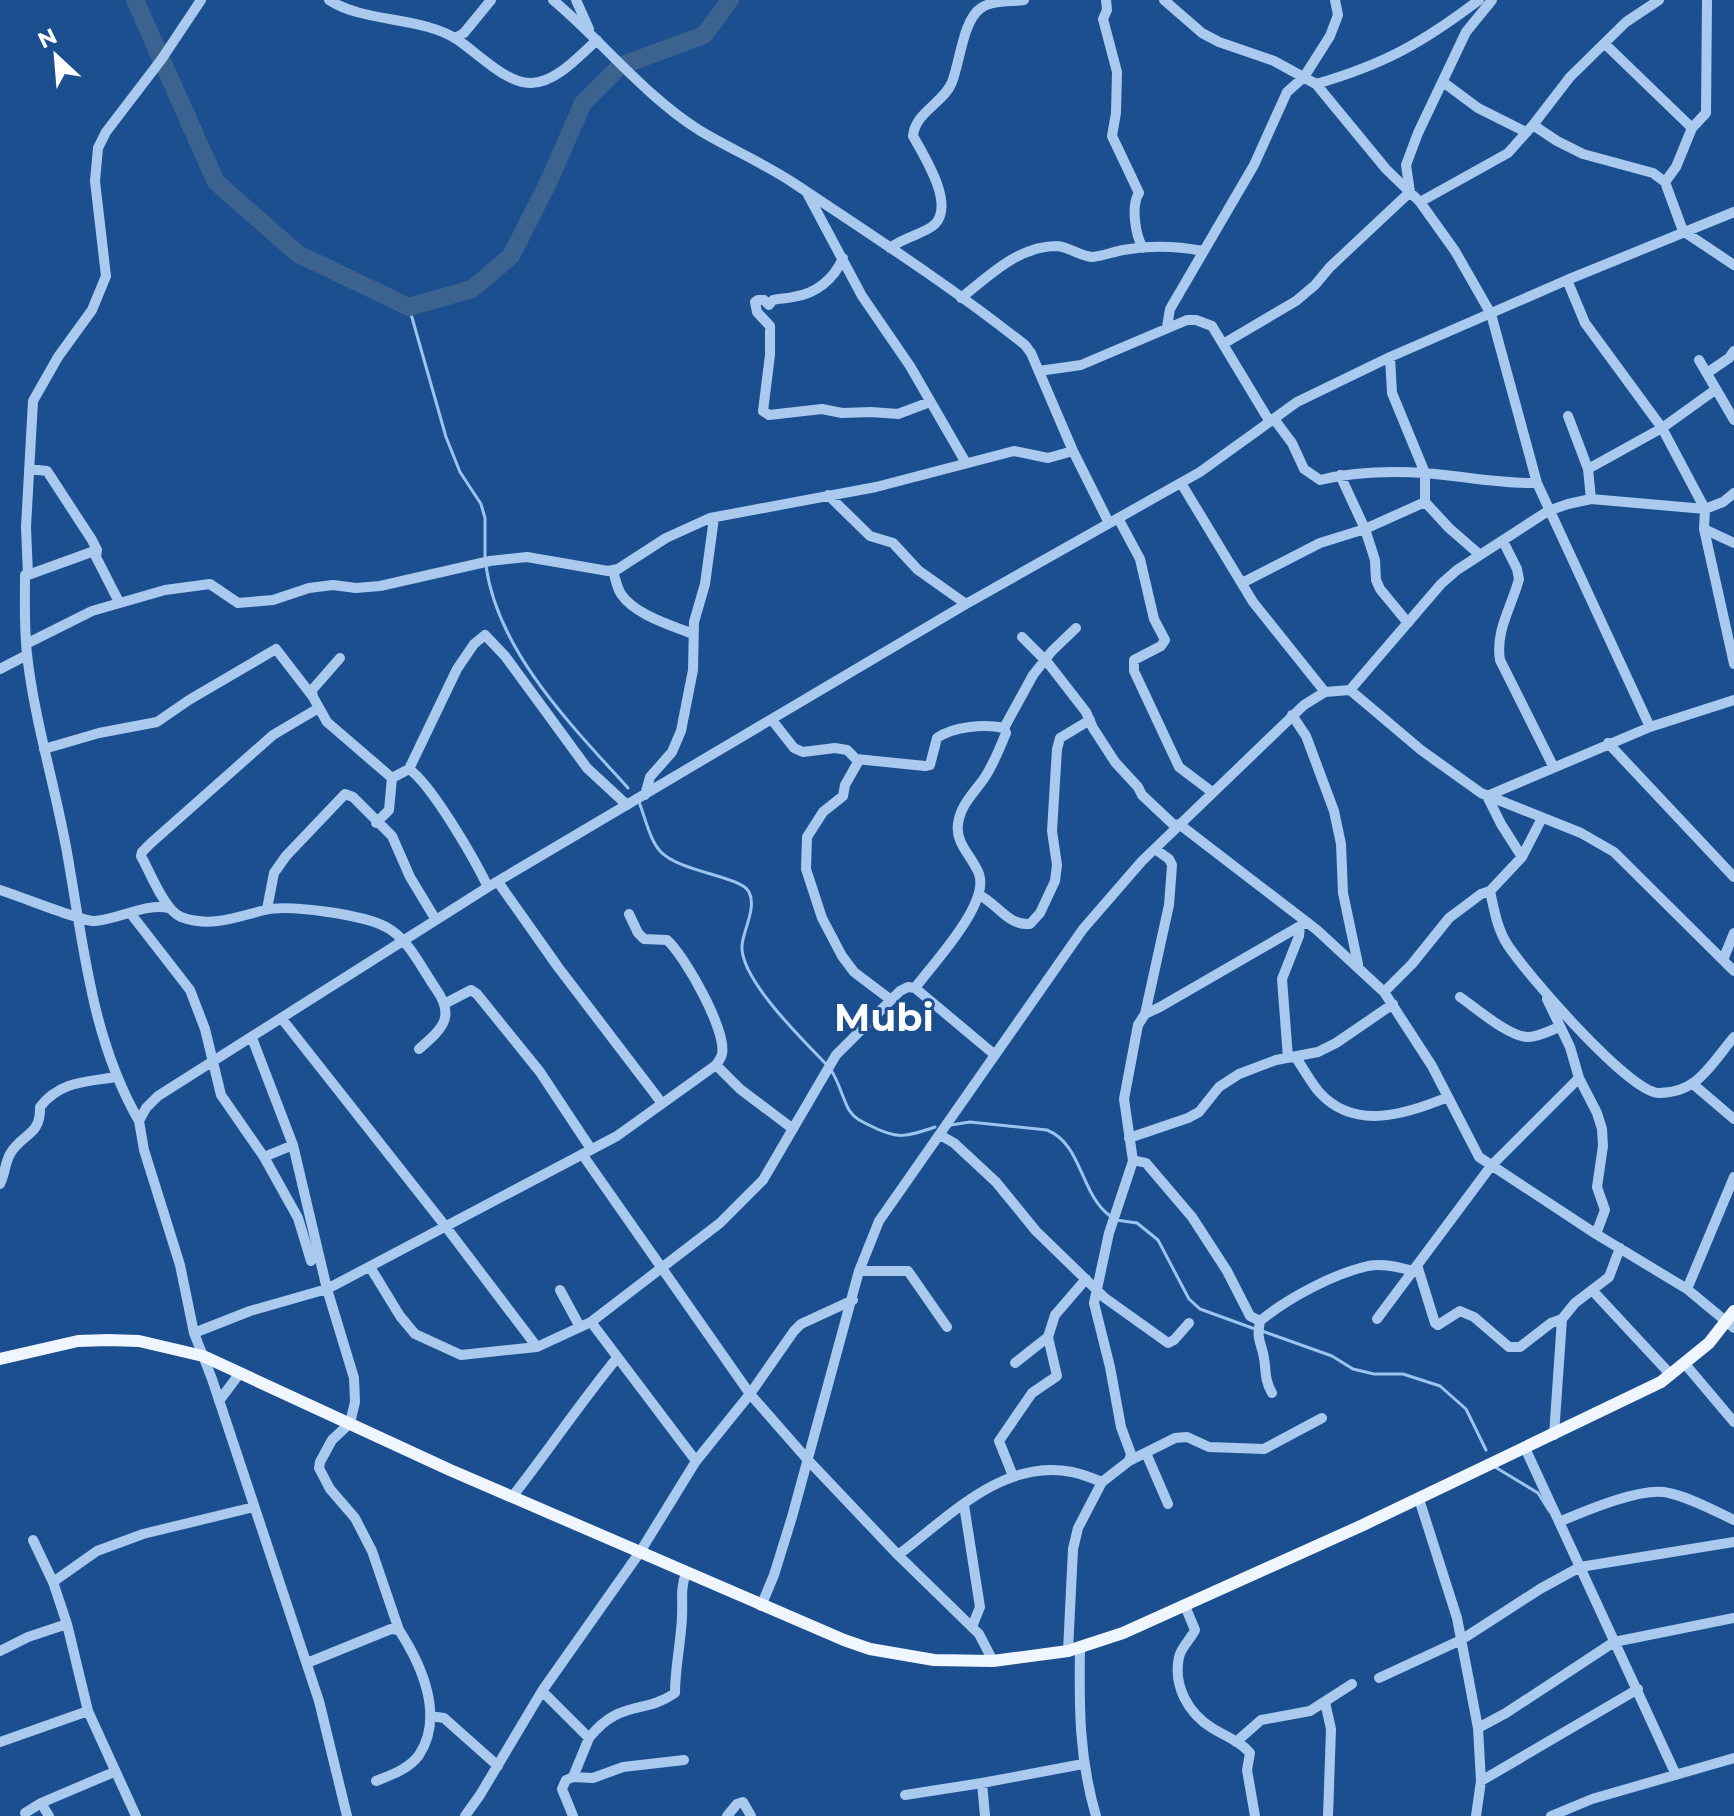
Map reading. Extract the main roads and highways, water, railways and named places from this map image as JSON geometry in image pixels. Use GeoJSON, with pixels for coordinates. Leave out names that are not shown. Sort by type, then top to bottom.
{"type":"FeatureCollection","features":[{"type":"Feature","properties":{"kind":"main road"},"geometry":{"type":"LineString","coordinates":[[0,1359],[78,1341],[108,1340],[139,1341],[203,1356],[512,1497],[761,1606],[870,1649],[934,1660],[993,1661],[1074,1649],[1123,1633],[1419,1499],[1661,1382],[1730,1325],[1734,1311]]}},
{"type":"Feature","properties":{"kind":"waterway"},"geometry":{"type":"LineString","coordinates":[[135,0],[216,182],[298,254],[409,307],[472,289],[511,256],[549,181],[583,103],[620,66],[704,35],[730,0]]}},
{"type":"Feature","properties":{"kind":"waterway"},"geometry":{"type":"LineString","coordinates":[[409,307],[446,437],[460,472],[481,504],[485,518],[485,558]]}},
{"type":"Feature","properties":{"kind":"waterway"},"geometry":{"type":"LineString","coordinates":[[486,566],[493,598],[521,658],[562,713],[628,788]]}},
{"type":"Feature","properties":{"kind":"waterway"},"geometry":{"type":"LineString","coordinates":[[639,802],[661,852],[682,864],[735,882],[749,892],[751,912],[742,946],[744,960],[762,992],[826,1064]]}},
{"type":"Feature","properties":{"kind":"waterway"},"geometry":{"type":"LineString","coordinates":[[831,1070],[849,1110],[860,1121],[895,1135],[909,1135],[935,1127]]}},
{"type":"Feature","properties":{"kind":"waterway"},"geometry":{"type":"LineString","coordinates":[[951,1125],[970,1122],[1047,1130],[1068,1146],[1092,1195],[1110,1216]]}},
{"type":"Feature","properties":{"kind":"waterway"},"geometry":{"type":"LineString","coordinates":[[1116,1220],[1137,1223],[1158,1240],[1189,1299],[1200,1309],[1255,1329]]}},
{"type":"Feature","properties":{"kind":"waterway"},"geometry":{"type":"LineString","coordinates":[[1262,1331],[1332,1356],[1353,1369],[1374,1374],[1403,1374],[1440,1386],[1466,1409],[1486,1450]]}},
{"type":"Feature","properties":{"kind":"waterway"},"geometry":{"type":"LineString","coordinates":[[1495,1467],[1538,1493],[1550,1512]]}},
{"type":"Feature","properties":{"kind":"district","name":"Mubi"},"geometry":{"type":"Point","coordinates":[884,1018]}}]}
